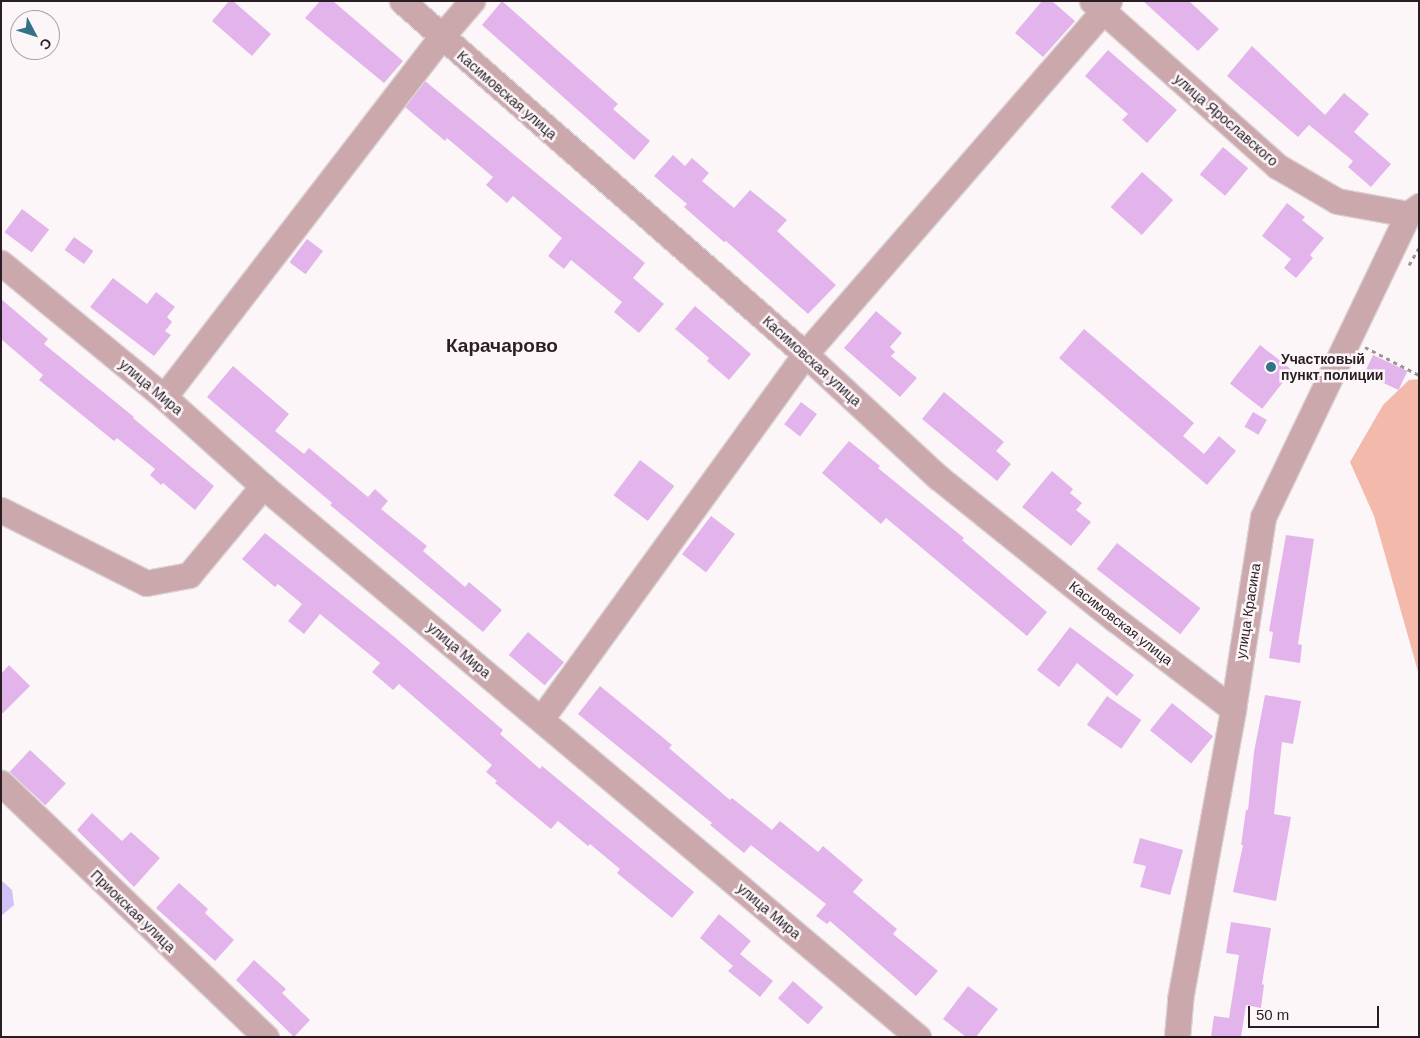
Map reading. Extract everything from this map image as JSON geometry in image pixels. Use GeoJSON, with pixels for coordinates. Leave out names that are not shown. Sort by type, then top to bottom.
{"type":"FeatureCollection","features":[{"type":"Feature","properties":{"kind":"street","name":"Касимовская улица"},"geometry":{"type":"LineString","coordinates":[[402,1],[440,37],[805,354],[938,476],[1116,620],[1233,709]]}},
{"type":"Feature","properties":{"kind":"street"},"geometry":{"type":"LineString","coordinates":[[164,396],[440,37],[472,1]]}},
{"type":"Feature","properties":{"kind":"street"},"geometry":{"type":"LineString","coordinates":[[541,719],[805,354],[1101,5]]}},
{"type":"Feature","properties":{"kind":"street","name":"улица Ярославского"},"geometry":{"type":"LineString","coordinates":[[1101,5],[1277,166],[1337,201],[1413,210]]}},
{"type":"Feature","properties":{"kind":"street","name":"улица Красина"},"geometry":{"type":"LineString","coordinates":[[1177,1037],[1180,999],[1233,709],[1263,517],[1413,210]]}},
{"type":"Feature","properties":{"kind":"street","name":"улица Мира"},"geometry":{"type":"LineString","coordinates":[[1,263],[164,396],[263,486],[918,1037]]}},
{"type":"Feature","properties":{"kind":"street"},"geometry":{"type":"LineString","coordinates":[[1,510],[146,583],[189,575],[263,486]]}},
{"type":"Feature","properties":{"kind":"street","name":"Приокская улица"},"geometry":{"type":"LineString","coordinates":[[1,783],[266,1037]]}},
{"type":"Feature","properties":{"kind":"path"},"geometry":{"type":"LineString","coordinates":[[1362,345],[1419,375]]}},
{"type":"Feature","properties":{"kind":"shaded area"},"geometry":{"type":"Polygon","coordinates":[[[1419,379],[1419,675],[1374,516],[1350,462],[1383,405],[1409,380],[1419,379]]]}},
{"type":"Feature","properties":{"kind":"shaded area"},"geometry":{"type":"Polygon","coordinates":[[[1,880],[12,890],[14,905],[1,916],[1,880]]]}},
{"type":"Feature","properties":{"kind":"building"},"geometry":{"type":"Polygon","coordinates":[[[229,1],[233,1],[271,34],[252,56],[212,21],[229,1]]]}},
{"type":"Feature","properties":{"kind":"building"},"geometry":{"type":"Polygon","coordinates":[[[320,1],[333,1],[403,61],[384,83],[305,18],[320,1]]]}},
{"type":"Feature","properties":{"kind":"building"},"geometry":{"type":"Polygon","coordinates":[[[502,1],[618,104],[613,109],[650,141],[634,160],[482,25],[502,1]]]}},
{"type":"Feature","properties":{"kind":"building"},"geometry":{"type":"Polygon","coordinates":[[[1042,1],[1052,1],[1075,21],[1043,57],[1015,33],[1042,1]]]}},
{"type":"Feature","properties":{"kind":"building"},"geometry":{"type":"Polygon","coordinates":[[[1143,1],[1189,1],[1219,29],[1198,51],[1143,1]]]}},
{"type":"Feature","properties":{"kind":"building"},"geometry":{"type":"Polygon","coordinates":[[[1252,46],[1325,115],[1344,93],[1369,114],[1354,132],[1391,164],[1371,187],[1348,167],[1353,161],[1309,125],[1298,137],[1227,76],[1252,46]]]}},
{"type":"Feature","properties":{"kind":"building"},"geometry":{"type":"Polygon","coordinates":[[[1108,50],[1177,110],[1147,143],[1122,120],[1128,114],[1085,76],[1108,50]]]}},
{"type":"Feature","properties":{"kind":"building"},"geometry":{"type":"Polygon","coordinates":[[[425,81],[645,263],[633,278],[664,304],[639,333],[614,312],[622,302],[571,260],[564,269],[548,256],[562,238],[513,196],[507,203],[486,185],[493,177],[447,138],[445,141],[405,107],[425,81]]]}},
{"type":"Feature","properties":{"kind":"building"},"geometry":{"type":"Polygon","coordinates":[[[1223,147],[1248,168],[1225,196],[1200,175],[1223,147]]]}},
{"type":"Feature","properties":{"kind":"building"},"geometry":{"type":"Polygon","coordinates":[[[673,155],[685,166],[692,158],[709,173],[702,181],[734,208],[750,190],[787,220],[777,231],[836,285],[808,314],[726,241],[724,242],[684,207],[687,204],[654,176],[673,155]]]}},
{"type":"Feature","properties":{"kind":"building"},"geometry":{"type":"Polygon","coordinates":[[[1142,172],[1173,200],[1142,235],[1111,207],[1142,172]]]}},
{"type":"Feature","properties":{"kind":"building"},"geometry":{"type":"Polygon","coordinates":[[[1287,203],[1305,217],[1302,220],[1324,238],[1310,255],[1313,258],[1296,278],[1284,268],[1291,259],[1262,236],[1287,203]]]}},
{"type":"Feature","properties":{"kind":"building"},"geometry":{"type":"Polygon","coordinates":[[[22,209],[49,229],[32,253],[5,232],[22,209]]]}},
{"type":"Feature","properties":{"kind":"building"},"geometry":{"type":"Polygon","coordinates":[[[74,237],[93,251],[84,264],[65,250],[74,237]]]}},
{"type":"Feature","properties":{"kind":"building"},"geometry":{"type":"Polygon","coordinates":[[[307,239],[323,251],[306,274],[290,262],[307,239]]]}},
{"type":"Feature","properties":{"kind":"building"},"geometry":{"type":"Polygon","coordinates":[[[113,278],[147,304],[156,292],[175,307],[167,317],[172,322],[165,331],[171,335],[154,356],[90,307],[113,278]]]}},
{"type":"Feature","properties":{"kind":"building"},"geometry":{"type":"Polygon","coordinates":[[[1,299],[48,339],[44,344],[134,417],[214,486],[195,510],[163,483],[161,485],[150,475],[155,469],[117,438],[114,441],[39,380],[43,375],[1,339],[1,299]]]}},
{"type":"Feature","properties":{"kind":"building"},"geometry":{"type":"Polygon","coordinates":[[[695,306],[751,354],[729,380],[707,361],[709,358],[675,329],[695,306]]]}},
{"type":"Feature","properties":{"kind":"building"},"geometry":{"type":"Polygon","coordinates":[[[876,311],[902,333],[890,347],[895,352],[891,356],[917,378],[900,397],[844,348],[876,311]]]}},
{"type":"Feature","properties":{"kind":"building"},"geometry":{"type":"Polygon","coordinates":[[[1084,329],[1194,423],[1183,436],[1204,454],[1219,436],[1236,451],[1207,485],[1059,358],[1084,329]]]}},
{"type":"Feature","properties":{"kind":"building"},"geometry":{"type":"Polygon","coordinates":[[[1260,345],[1292,370],[1262,409],[1230,384],[1260,345]]]}},
{"type":"Feature","properties":{"kind":"building"},"geometry":{"type":"Polygon","coordinates":[[[1373,355],[1407,371],[1399,390],[1364,374],[1373,355]]]}},
{"type":"Feature","properties":{"kind":"building"},"geometry":{"type":"Polygon","coordinates":[[[233,366],[289,414],[275,431],[304,454],[309,448],[368,497],[375,489],[388,501],[381,509],[427,546],[423,551],[465,587],[469,582],[502,610],[483,632],[330,505],[332,503],[207,397],[233,366]]]}},
{"type":"Feature","properties":{"kind":"building"},"geometry":{"type":"Polygon","coordinates":[[[944,392],[1004,442],[996,451],[1011,464],[997,481],[922,419],[944,392]]]}},
{"type":"Feature","properties":{"kind":"building"},"geometry":{"type":"Polygon","coordinates":[[[801,402],[817,414],[800,436],[784,424],[801,402]]]}},
{"type":"Feature","properties":{"kind":"building"},"geometry":{"type":"Polygon","coordinates":[[[1253,412],[1267,420],[1258,435],[1244,427],[1253,412]]]}},
{"type":"Feature","properties":{"kind":"building"},"geometry":{"type":"Polygon","coordinates":[[[849,441],[880,466],[878,468],[964,538],[962,540],[1047,612],[1027,636],[886,518],[881,524],[822,473],[849,441]]]}},
{"type":"Feature","properties":{"kind":"building"},"geometry":{"type":"Polygon","coordinates":[[[640,460],[674,486],[648,521],[614,495],[640,460]]]}},
{"type":"Feature","properties":{"kind":"building"},"geometry":{"type":"Polygon","coordinates":[[[1052,471],[1073,489],[1070,493],[1082,503],[1076,510],[1091,522],[1071,546],[1022,507],[1052,471]]]}},
{"type":"Feature","properties":{"kind":"building"},"geometry":{"type":"Polygon","coordinates":[[[711,516],[735,534],[706,572],[682,554],[711,516]]]}},
{"type":"Feature","properties":{"kind":"building"},"geometry":{"type":"Polygon","coordinates":[[[265,533],[392,635],[503,730],[500,734],[540,769],[542,766],[694,892],[672,918],[617,873],[620,869],[590,844],[588,846],[558,821],[551,829],[495,783],[497,781],[486,772],[492,765],[399,684],[393,690],[372,672],[380,663],[320,614],[304,634],[288,621],[302,604],[278,584],[275,587],[242,559],[265,533]]]}},
{"type":"Feature","properties":{"kind":"building"},"geometry":{"type":"Polygon","coordinates":[[[1286,535],[1314,539],[1298,644],[1302,645],[1300,663],[1269,658],[1273,632],[1269,631],[1286,535]]]}},
{"type":"Feature","properties":{"kind":"building"},"geometry":{"type":"Polygon","coordinates":[[[1117,543],[1201,608],[1180,634],[1097,569],[1117,543]]]}},
{"type":"Feature","properties":{"kind":"building"},"geometry":{"type":"Polygon","coordinates":[[[1070,627],[1134,675],[1117,696],[1077,663],[1059,687],[1037,670],[1070,627]]]}},
{"type":"Feature","properties":{"kind":"building"},"geometry":{"type":"Polygon","coordinates":[[[528,632],[564,662],[545,685],[509,655],[528,632]]]}},
{"type":"Feature","properties":{"kind":"building"},"geometry":{"type":"Polygon","coordinates":[[[9,665],[30,686],[1,715],[1,674],[9,665]]]}},
{"type":"Feature","properties":{"kind":"building"},"geometry":{"type":"Polygon","coordinates":[[[600,686],[672,745],[669,748],[730,800],[732,798],[772,830],[780,821],[818,852],[823,846],[863,880],[853,892],[897,929],[893,934],[938,971],[916,996],[830,921],[827,924],[816,916],[826,904],[751,845],[744,853],[710,825],[712,823],[578,714],[600,686]]]}},
{"type":"Feature","properties":{"kind":"building"},"geometry":{"type":"Polygon","coordinates":[[[1265,695],[1301,701],[1293,744],[1282,742],[1274,814],[1291,817],[1276,901],[1233,892],[1243,845],[1241,845],[1246,810],[1248,810],[1254,752],[1265,695]]]}},
{"type":"Feature","properties":{"kind":"building"},"geometry":{"type":"Polygon","coordinates":[[[1107,696],[1141,720],[1121,749],[1087,725],[1107,696]]]}},
{"type":"Feature","properties":{"kind":"building"},"geometry":{"type":"Polygon","coordinates":[[[1172,703],[1213,736],[1191,764],[1150,730],[1172,703]]]}},
{"type":"Feature","properties":{"kind":"building"},"geometry":{"type":"Polygon","coordinates":[[[30,750],[66,783],[45,805],[10,772],[30,750]]]}},
{"type":"Feature","properties":{"kind":"building"},"geometry":{"type":"Polygon","coordinates":[[[92,813],[122,841],[131,832],[160,858],[134,887],[77,830],[92,813]]]}},
{"type":"Feature","properties":{"kind":"building"},"geometry":{"type":"Polygon","coordinates":[[[1140,838],[1183,850],[1170,895],[1140,887],[1146,866],[1133,863],[1140,838]]]}},
{"type":"Feature","properties":{"kind":"building"},"geometry":{"type":"Polygon","coordinates":[[[179,883],[208,909],[205,913],[234,940],[215,961],[156,908],[179,883]]]}},
{"type":"Feature","properties":{"kind":"building"},"geometry":{"type":"Polygon","coordinates":[[[719,914],[751,941],[740,954],[773,981],[760,997],[728,971],[733,966],[700,938],[719,914]]]}},
{"type":"Feature","properties":{"kind":"building"},"geometry":{"type":"Polygon","coordinates":[[[1231,922],[1271,928],[1262,984],[1264,985],[1261,1008],[1246,1005],[1241,1037],[1211,1037],[1214,1016],[1229,1018],[1239,955],[1226,953],[1231,922]]]}},
{"type":"Feature","properties":{"kind":"building"},"geometry":{"type":"Polygon","coordinates":[[[254,960],[286,989],[282,993],[310,1020],[294,1037],[236,980],[254,960]]]}},
{"type":"Feature","properties":{"kind":"building"},"geometry":{"type":"Polygon","coordinates":[[[793,981],[823,1007],[808,1025],[778,998],[793,981]]]}},
{"type":"Feature","properties":{"kind":"building"},"geometry":{"type":"Polygon","coordinates":[[[968,986],[998,1009],[976,1037],[966,1037],[943,1019],[968,986]]]}},
{"type":"Feature","properties":{"kind":"place","name":"Участковый пункт полиции"},"geometry":{"type":"Point","coordinates":[1271,367]}},
{"type":"Feature","properties":{"kind":"district","name":"Карачарово"},"geometry":{"type":"Point","coordinates":[502,346]}}]}
